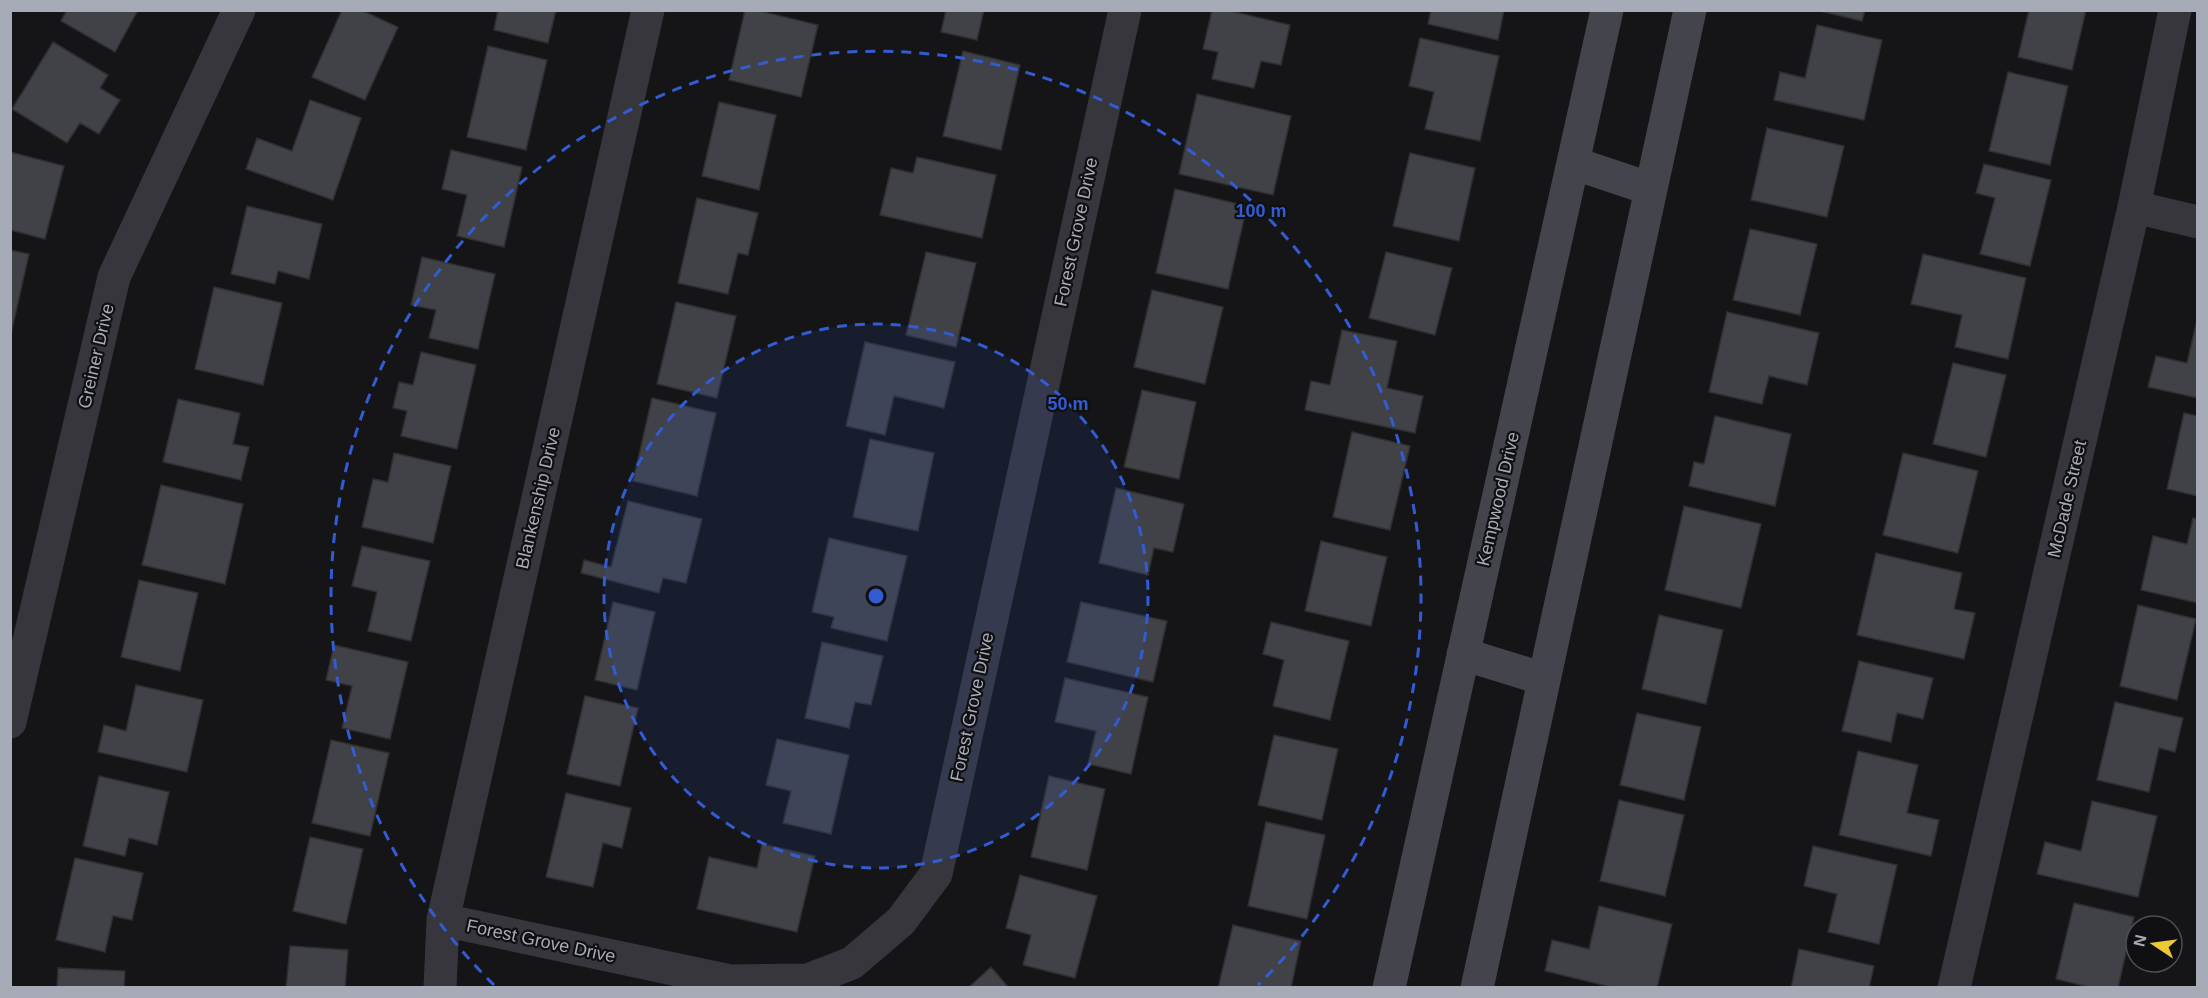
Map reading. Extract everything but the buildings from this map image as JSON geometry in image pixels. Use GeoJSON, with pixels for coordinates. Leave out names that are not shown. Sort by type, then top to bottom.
{"type":"FeatureCollection","features":[{"type":"Feature","properties":{"kind":"main road","name":"Kempwood Drive"},"geometry":{"type":"LineString","coordinates":[[1389,987],[1607,10]]}},
{"type":"Feature","properties":{"kind":"main road"},"geometry":{"type":"LineString","coordinates":[[1476,987],[1690,10]]}},
{"type":"Feature","properties":{"kind":"main road"},"geometry":{"type":"LineString","coordinates":[[1573,164],[1651,189]]}},
{"type":"Feature","properties":{"kind":"main road"},"geometry":{"type":"LineString","coordinates":[[1463,654],[1544,679]]}},
{"type":"Feature","properties":{"kind":"street","name":"Greiner Drive"},"geometry":{"type":"LineString","coordinates":[[10,722],[114,277],[239,10]]}},
{"type":"Feature","properties":{"kind":"street","name":"Blankenship Drive"},"geometry":{"type":"LineString","coordinates":[[440,987],[443,920],[648,10]]}},
{"type":"Feature","properties":{"kind":"street","name":"Forest Grove Drive"},"geometry":{"type":"LineString","coordinates":[[443,920],[730,981],[808,980],[852,963],[901,921],[936,874],[1125,10]]}},
{"type":"Feature","properties":{"kind":"street","name":"McDade Street"},"geometry":{"type":"LineString","coordinates":[[1954,987],[2134,207],[2175,10]]}},
{"type":"Feature","properties":{"kind":"street"},"geometry":{"type":"LineString","coordinates":[[2134,207],[2198,222]]}}]}
